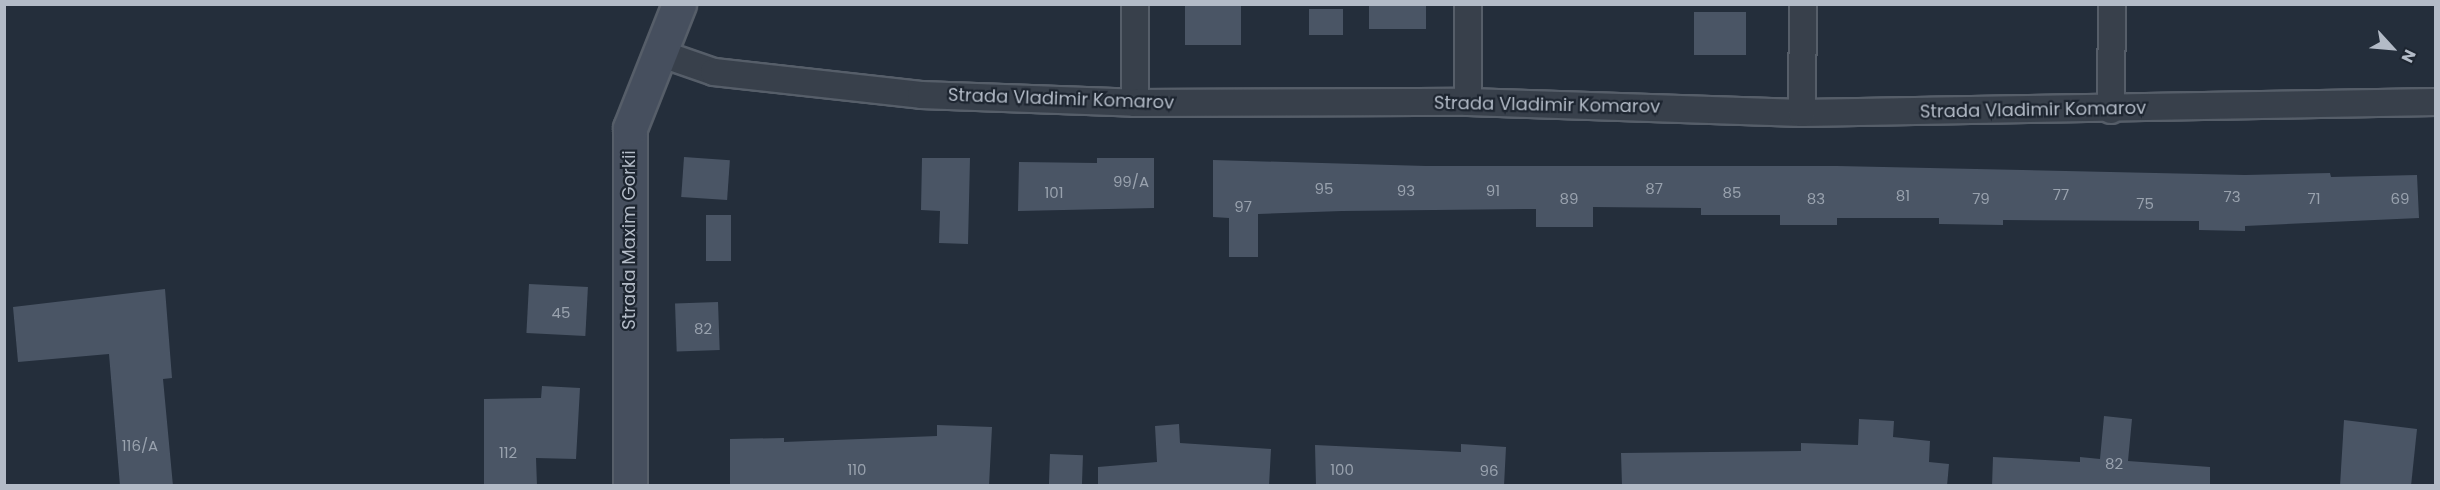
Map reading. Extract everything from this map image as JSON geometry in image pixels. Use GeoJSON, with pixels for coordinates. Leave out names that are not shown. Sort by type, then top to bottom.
{"type":"FeatureCollection","features":[{"type":"Feature","properties":{"kind":"street","name":"Strada Maxim Gorkii"},"geometry":{"type":"LineString","coordinates":[[630,486],[630,128],[662,54],[679,4]]}},
{"type":"Feature","properties":{"kind":"street"},"geometry":{"type":"LineString","coordinates":[[1135,4],[1135,103]]}},
{"type":"Feature","properties":{"kind":"street"},"geometry":{"type":"LineString","coordinates":[[1468,4],[1468,102]]}},
{"type":"Feature","properties":{"kind":"street"},"geometry":{"type":"LineString","coordinates":[[1802,113],[1803,4]]}},
{"type":"Feature","properties":{"kind":"street"},"geometry":{"type":"LineString","coordinates":[[2111,110],[2112,4]]}},
{"type":"Feature","properties":{"kind":"street","name":"Strada Vladimir Komarov"},"geometry":{"type":"LineString","coordinates":[[662,54],[714,72],[921,95],[1135,103],[1468,102],[1802,113],[2111,110],[2436,102]]}},
{"type":"Feature","properties":{"kind":"building"},"geometry":{"type":"Polygon","coordinates":[[[1185,4],[1241,4],[1241,45],[1185,45],[1185,4]]]}},
{"type":"Feature","properties":{"kind":"building"},"geometry":{"type":"Polygon","coordinates":[[[1369,4],[1426,4],[1426,29],[1369,29],[1369,4]]]}},
{"type":"Feature","properties":{"kind":"building"},"geometry":{"type":"Polygon","coordinates":[[[1309,9],[1343,9],[1343,35],[1309,35],[1309,9]]]}},
{"type":"Feature","properties":{"kind":"building"},"geometry":{"type":"Polygon","coordinates":[[[1694,12],[1746,12],[1746,55],[1694,55],[1694,12]]]}},
{"type":"Feature","properties":{"kind":"building"},"geometry":{"type":"Polygon","coordinates":[[[684,157],[730,160],[727,200],[681,197],[684,157]]]}},
{"type":"Feature","properties":{"kind":"building"},"geometry":{"type":"Polygon","coordinates":[[[922,158],[970,158],[968,244],[939,243],[940,211],[921,210],[922,158]]]}},
{"type":"Feature","properties":{"kind":"building"},"geometry":{"type":"Polygon","coordinates":[[[1097,158],[1154,158],[1154,208],[1018,211],[1019,162],[1097,163],[1097,158]]]}},
{"type":"Feature","properties":{"kind":"building"},"geometry":{"type":"Polygon","coordinates":[[[1213,160],[1426,166],[1837,166],[2245,175],[2330,173],[2331,177],[2417,175],[2419,218],[2245,226],[2245,231],[2199,230],[2199,221],[2003,220],[2003,225],[1939,224],[1939,218],[1837,218],[1837,225],[1780,225],[1780,215],[1701,215],[1701,208],[1593,207],[1593,227],[1536,227],[1536,209],[1342,211],[1258,214],[1258,257],[1229,257],[1229,218],[1213,217],[1213,160]]]}},
{"type":"Feature","properties":{"kind":"building"},"geometry":{"type":"Polygon","coordinates":[[[706,215],[731,215],[731,261],[706,261],[706,215]]]}},
{"type":"Feature","properties":{"kind":"building"},"geometry":{"type":"Polygon","coordinates":[[[529,284],[588,287],[585,336],[526,333],[529,284]]]}},
{"type":"Feature","properties":{"kind":"building"},"geometry":{"type":"Polygon","coordinates":[[[165,289],[172,378],[163,379],[173,486],[120,486],[109,354],[18,362],[13,307],[165,289]]]}},
{"type":"Feature","properties":{"kind":"building"},"geometry":{"type":"Polygon","coordinates":[[[718,302],[720,350],[677,351],[675,304],[718,302]]]}},
{"type":"Feature","properties":{"kind":"building"},"geometry":{"type":"Polygon","coordinates":[[[542,386],[580,388],[576,459],[536,458],[537,486],[484,486],[484,399],[541,398],[542,386]]]}},
{"type":"Feature","properties":{"kind":"building"},"geometry":{"type":"Polygon","coordinates":[[[2104,416],[2132,419],[2128,461],[2210,467],[2210,486],[1992,486],[1993,457],[2080,462],[2080,457],[2100,459],[2104,416]]]}},
{"type":"Feature","properties":{"kind":"building"},"geometry":{"type":"Polygon","coordinates":[[[1859,419],[1894,421],[1893,437],[1930,441],[1929,462],[1949,464],[1947,486],[1622,486],[1621,453],[1801,451],[1801,443],[1858,445],[1859,419]]]}},
{"type":"Feature","properties":{"kind":"building"},"geometry":{"type":"Polygon","coordinates":[[[2344,420],[2417,429],[2411,486],[2340,486],[2344,420]]]}},
{"type":"Feature","properties":{"kind":"building"},"geometry":{"type":"Polygon","coordinates":[[[1179,424],[1180,443],[1271,449],[1269,486],[1098,486],[1098,467],[1157,462],[1155,426],[1179,424]]]}},
{"type":"Feature","properties":{"kind":"building"},"geometry":{"type":"Polygon","coordinates":[[[937,425],[992,427],[989,486],[730,486],[730,439],[784,438],[784,442],[937,436],[937,425]]]}},
{"type":"Feature","properties":{"kind":"building"},"geometry":{"type":"Polygon","coordinates":[[[1461,444],[1506,447],[1504,486],[1316,486],[1315,445],[1461,452],[1461,444]]]}},
{"type":"Feature","properties":{"kind":"building"},"geometry":{"type":"Polygon","coordinates":[[[1050,454],[1083,455],[1082,486],[1049,486],[1050,454]]]}}]}
